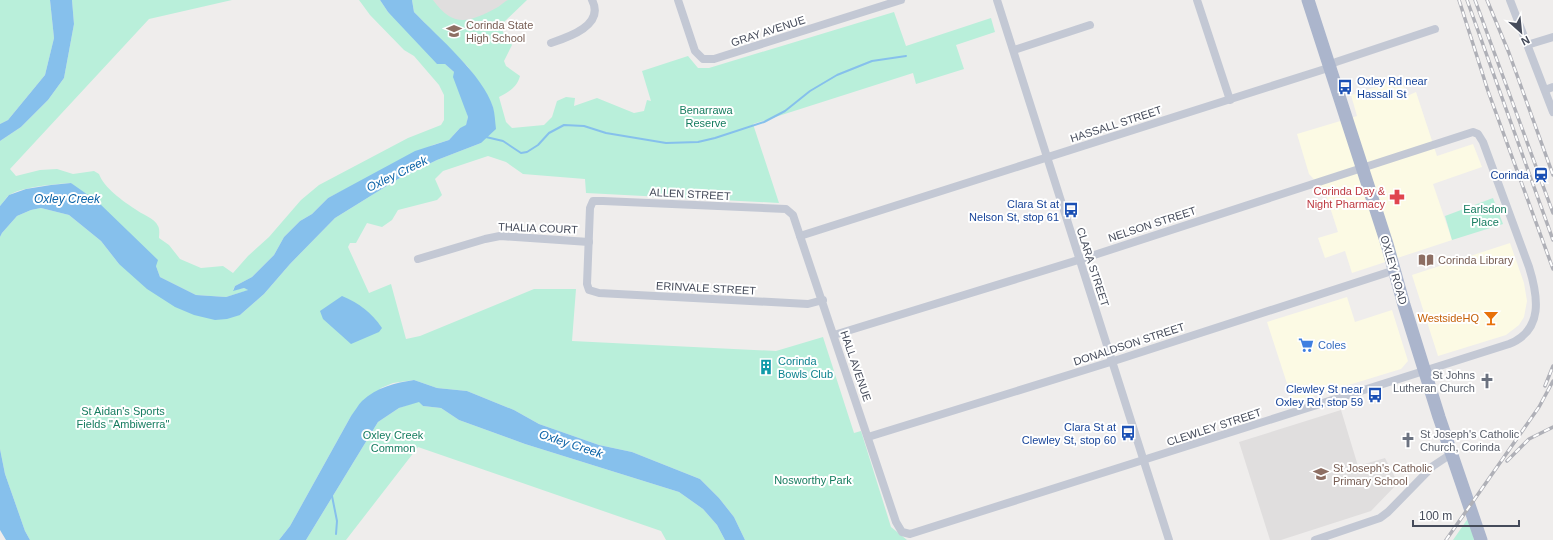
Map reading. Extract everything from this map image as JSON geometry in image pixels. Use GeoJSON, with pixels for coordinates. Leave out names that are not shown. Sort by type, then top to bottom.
{"type":"FeatureCollection","features":[{"type":"Feature","properties":{"kind":"main road","name":"OXLEY ROAD"},"geometry":{"type":"LineString","coordinates":[[1308,0],[1395,270],[1404,305],[1425,371],[1481,540]]}},
{"type":"Feature","properties":{"kind":"street"},"geometry":{"type":"LineString","coordinates":[[551,43],[574,34],[587,26],[594,18],[596,13],[592,0]]}},
{"type":"Feature","properties":{"kind":"street","name":"GRAY AVENUE"},"geometry":{"type":"LineString","coordinates":[[678,0],[694,51],[703,58],[714,59],[901,0]]}},
{"type":"Feature","properties":{"kind":"street","name":"CLARA STREET"},"geometry":{"type":"LineString","coordinates":[[997,0],[1169,540]]}},
{"type":"Feature","properties":{"kind":"street"},"geometry":{"type":"LineString","coordinates":[[1197,0],[1230,100]]}},
{"type":"Feature","properties":{"kind":"street"},"geometry":{"type":"LineString","coordinates":[[1510,0],[1528,45],[1549,89],[1553,112]]}},
{"type":"Feature","properties":{"kind":"street"},"geometry":{"type":"LineString","coordinates":[[1014,50],[1090,25]]}},
{"type":"Feature","properties":{"kind":"street","name":"HASSALL STREET"},"geometry":{"type":"LineString","coordinates":[[800,236],[1230,100],[1325,69],[1336,62],[1435,29]]}},
{"type":"Feature","properties":{"kind":"street"},"geometry":{"type":"LineString","coordinates":[[1528,45],[1553,37]]}},
{"type":"Feature","properties":{"kind":"street","name":"NELSON STREET"},"geometry":{"type":"LineString","coordinates":[[834,335],[1079,260],[1468,133],[1476,133],[1480,136],[1533,282],[1536,301],[1536,314],[1528,331]]}},
{"type":"Feature","properties":{"kind":"street","name":"ALLEN STREET"},"geometry":{"type":"LineString","coordinates":[[589,242],[590,208],[593,201],[786,209]]}},
{"type":"Feature","properties":{"kind":"street","name":"HALL AVENUE"},"geometry":{"type":"LineString","coordinates":[[786,209],[793,215],[896,522],[902,532]]}},
{"type":"Feature","properties":{"kind":"street","name":"THALIA COURT"},"geometry":{"type":"LineString","coordinates":[[418,259],[485,238],[500,236],[589,242]]}},
{"type":"Feature","properties":{"kind":"street","name":"ERINVALE STREET"},"geometry":{"type":"LineString","coordinates":[[589,242],[587,284],[589,290],[599,293],[800,304],[808,304],[822,300]]}},
{"type":"Feature","properties":{"kind":"street","name":"DONALDSON STREET"},"geometry":{"type":"LineString","coordinates":[[868,438],[1112,362],[1395,270]]}},
{"type":"Feature","properties":{"kind":"street","name":"CLEWLEY STREET"},"geometry":{"type":"LineString","coordinates":[[902,532],[910,534],[1425,371],[1509,344],[1518,340],[1528,331]]}},
{"type":"Feature","properties":{"kind":"street"},"geometry":{"type":"LineString","coordinates":[[1315,540],[1332,538],[1380,518],[1388,512],[1433,466],[1452,454]]}},
{"type":"Feature","properties":{"kind":"shaded area","name":"Corinda State High School"},"geometry":{"type":"Polygon","coordinates":[[[412,0],[517,0],[450,49],[412,0]]]}},
{"type":"Feature","properties":{"kind":"shaded area"},"geometry":{"type":"Polygon","coordinates":[[[1391,82],[1393,88],[1403,85],[1407,96],[1416,92],[1437,156],[1473,144],[1482,167],[1433,184],[1452,240],[1352,273],[1345,251],[1325,258],[1318,238],[1338,232],[1325,192],[1309,174],[1297,134],[1357,116],[1351,95],[1391,82]]]}},
{"type":"Feature","properties":{"kind":"shaded area"},"geometry":{"type":"Polygon","coordinates":[[[1510,243],[1524,283],[1527,301],[1524,317],[1519,325],[1506,335],[1438,356],[1412,275],[1510,243]]]}},
{"type":"Feature","properties":{"kind":"shaded area"},"geometry":{"type":"Polygon","coordinates":[[[1347,297],[1355,322],[1392,310],[1408,361],[1401,369],[1293,402],[1267,322],[1347,297]]]}},
{"type":"Feature","properties":{"kind":"shaded area","name":"St Joseph's Catholic Primary School"},"geometry":{"type":"Polygon","coordinates":[[[1341,410],[1358,466],[1385,458],[1398,483],[1371,511],[1281,540],[1270,540],[1239,442],[1341,410]]]}},
{"type":"Feature","properties":{"kind":"green space"},"geometry":{"type":"Polygon","coordinates":[[[0,0],[50,0],[54,38],[45,75],[8,120],[0,124],[0,0]]]}},
{"type":"Feature","properties":{"kind":"green space"},"geometry":{"type":"Polygon","coordinates":[[[72,0],[232,0],[149,19],[10,169],[16,176],[40,170],[57,169],[73,174],[94,171],[99,174],[101,179],[114,194],[138,211],[148,216],[156,223],[159,227],[159,238],[169,245],[180,259],[201,268],[223,266],[233,273],[248,256],[269,237],[301,200],[319,185],[408,138],[441,125],[444,120],[444,95],[439,85],[414,56],[404,50],[370,15],[359,0],[380,0],[388,12],[454,72],[468,117],[466,126],[460,128],[449,140],[433,145],[328,198],[312,214],[300,221],[284,237],[274,255],[252,277],[235,286],[233,290],[244,288],[249,290],[226,297],[196,295],[160,277],[156,266],[71,183],[38,186],[20,190],[8,196],[0,206],[0,141],[21,127],[48,100],[64,78],[74,24],[72,0]]]}},
{"type":"Feature","properties":{"kind":"green space"},"geometry":{"type":"Polygon","coordinates":[[[412,0],[433,0],[448,15],[455,19],[463,20],[479,16],[498,7],[508,0],[527,0],[501,25],[504,33],[512,45],[504,61],[506,66],[520,76],[514,87],[499,97],[506,122],[512,128],[544,125],[552,117],[557,101],[566,97],[575,98],[574,106],[597,98],[634,113],[644,111],[647,100],[651,101],[642,71],[688,56],[698,68],[709,68],[894,12],[906,46],[991,18],[995,32],[956,45],[964,69],[916,84],[913,73],[753,124],[779,203],[586,193],[585,179],[523,174],[506,162],[488,156],[443,171],[435,179],[442,195],[437,200],[398,210],[392,220],[382,227],[367,223],[356,243],[350,243],[348,247],[369,293],[391,284],[406,339],[420,336],[534,289],[576,289],[572,341],[776,351],[823,337],[854,433],[861,431],[891,527],[907,540],[745,540],[734,517],[719,498],[700,479],[632,452],[599,445],[539,424],[514,410],[467,391],[437,388],[414,380],[393,383],[381,388],[351,416],[290,526],[279,540],[30,540],[25,531],[5,474],[0,449],[0,237],[2,233],[17,216],[31,210],[41,208],[69,215],[101,241],[119,264],[240,315],[264,294],[290,264],[335,218],[398,179],[437,160],[481,143],[493,107],[483,88],[468,67],[414,12],[412,0]]]}},
{"type":"Feature","properties":{"kind":"green space","name":"Earlsdon Place"},"geometry":{"type":"Polygon","coordinates":[[[1493,198],[1503,224],[1452,240],[1445,216],[1493,198]]]}},
{"type":"Feature","properties":{"kind":"green space","name":"Oxley Creek Common"},"geometry":{"type":"Polygon","coordinates":[[[419,401],[423,406],[441,408],[459,420],[525,444],[679,492],[703,509],[717,525],[725,540],[666,540],[661,531],[418,447],[346,540],[306,540],[378,422],[399,408],[419,401]]]}},
{"type":"Feature","properties":{"kind":"green space"},"geometry":{"type":"Polygon","coordinates":[[[1469,517],[1474,540],[1453,540],[1469,517]]]}},
{"type":"Feature","properties":{"kind":"water"},"geometry":{"type":"Polygon","coordinates":[[[50,0],[72,0],[74,24],[64,78],[48,100],[21,127],[0,141],[0,124],[8,120],[45,75],[54,38],[50,0]]]}},
{"type":"Feature","properties":{"kind":"water","name":"Oxley Creek"},"geometry":{"type":"Polygon","coordinates":[[[380,0],[412,0],[414,12],[459,57],[480,82],[493,107],[496,129],[481,143],[437,160],[398,179],[335,218],[290,264],[264,294],[240,315],[227,319],[215,320],[194,315],[175,307],[147,289],[119,264],[101,241],[69,215],[41,208],[31,210],[17,216],[0,237],[0,206],[9,195],[26,189],[71,183],[98,202],[158,260],[156,266],[160,277],[196,295],[226,297],[248,290],[244,288],[233,291],[235,286],[252,277],[274,255],[284,237],[300,221],[312,214],[328,198],[415,151],[449,140],[460,128],[466,125],[468,117],[453,77],[454,72],[445,64],[437,64],[388,12],[380,0]]]}},
{"type":"Feature","properties":{"kind":"water"},"geometry":{"type":"Polygon","coordinates":[[[342,296],[359,305],[369,313],[382,328],[379,332],[351,344],[323,319],[320,311],[342,296]]]}},
{"type":"Feature","properties":{"kind":"water","name":"Oxley Creek"},"geometry":{"type":"Polygon","coordinates":[[[414,380],[437,388],[467,391],[514,410],[539,424],[599,445],[632,452],[700,479],[719,498],[734,517],[745,540],[725,540],[717,525],[703,509],[679,492],[525,444],[459,420],[441,408],[423,406],[419,402],[399,408],[378,422],[306,540],[279,540],[290,526],[351,416],[361,403],[368,396],[380,389],[393,384],[414,380]]]}},
{"type":"Feature","properties":{"kind":"water"},"geometry":{"type":"Polygon","coordinates":[[[0,449],[5,474],[25,531],[30,540],[6,540],[0,530],[0,449]]]}},
{"type":"Feature","properties":{"kind":"waterway"},"geometry":{"type":"LineString","coordinates":[[486,137],[503,141],[521,153],[527,152],[538,145],[549,133],[564,125],[584,126],[606,133],[666,143],[698,142],[764,122],[785,111],[810,91],[837,75],[872,61],[906,56]]}},
{"type":"Feature","properties":{"kind":"waterway"},"geometry":{"type":"LineString","coordinates":[[332,496],[337,521],[336,534]]}},
{"type":"Feature","properties":{"kind":"railway"},"geometry":{"type":"LineString","coordinates":[[1459,0],[1488,91],[1553,269]]}},
{"type":"Feature","properties":{"kind":"railway"},"geometry":{"type":"LineString","coordinates":[[1467,0],[1553,240]]}},
{"type":"Feature","properties":{"kind":"railway"},"geometry":{"type":"LineString","coordinates":[[1475,0],[1553,213]]}},
{"type":"Feature","properties":{"kind":"railway"},"geometry":{"type":"LineString","coordinates":[[1487,0],[1509,53],[1553,175]]}},
{"type":"Feature","properties":{"kind":"railway"},"geometry":{"type":"LineString","coordinates":[[1545,386],[1553,366]]}},
{"type":"Feature","properties":{"kind":"railway"},"geometry":{"type":"LineString","coordinates":[[1446,540],[1539,407],[1553,381]]}},
{"type":"Feature","properties":{"kind":"railway"},"geometry":{"type":"LineString","coordinates":[[1507,461],[1529,439],[1553,427]]}},
{"type":"Feature","properties":{"kind":"place","name":"Corinda State High School"},"geometry":{"type":"Point","coordinates":[454,31]}},
{"type":"Feature","properties":{"kind":"place","name":"Oxley Rd near Hassall St"},"geometry":{"type":"Point","coordinates":[1345,87]}},
{"type":"Feature","properties":{"kind":"place","name":"Corinda"},"geometry":{"type":"Point","coordinates":[1541,175]}},
{"type":"Feature","properties":{"kind":"place","name":"Corinda Day & Night Pharmacy"},"geometry":{"type":"Point","coordinates":[1397,197]}},
{"type":"Feature","properties":{"kind":"place","name":"Clara St at Nelson St, stop 61"},"geometry":{"type":"Point","coordinates":[1071,210]}},
{"type":"Feature","properties":{"kind":"place","name":"Corinda Library"},"geometry":{"type":"Point","coordinates":[1426,260]}},
{"type":"Feature","properties":{"kind":"place","name":"WestsideHQ"},"geometry":{"type":"Point","coordinates":[1491,318]}},
{"type":"Feature","properties":{"kind":"place","name":"Coles"},"geometry":{"type":"Point","coordinates":[1306,345]}},
{"type":"Feature","properties":{"kind":"place","name":"Corinda Bowls Club"},"geometry":{"type":"Point","coordinates":[766,367]}},
{"type":"Feature","properties":{"kind":"place","name":"St Johns Lutheran Church"},"geometry":{"type":"Point","coordinates":[1487,381]}},
{"type":"Feature","properties":{"kind":"place","name":"Clewley St near Oxley Rd, stop 59"},"geometry":{"type":"Point","coordinates":[1375,395]}},
{"type":"Feature","properties":{"kind":"place","name":"Clara St at Clewley St, stop 60"},"geometry":{"type":"Point","coordinates":[1128,433]}},
{"type":"Feature","properties":{"kind":"place","name":"St Joseph's Catholic Church, Corinda"},"geometry":{"type":"Point","coordinates":[1408,440]}},
{"type":"Feature","properties":{"kind":"place","name":"St Joseph's Catholic Primary School"},"geometry":{"type":"Point","coordinates":[1321,474]}},
{"type":"Feature","properties":{"kind":"park label","name":"Benarrawa Reserve"},"geometry":{"type":"Point","coordinates":[706,116]}},
{"type":"Feature","properties":{"kind":"park label","name":"St Aidan's Sports Fields \"Ambiwerra\""},"geometry":{"type":"Point","coordinates":[123,417]}},
{"type":"Feature","properties":{"kind":"park label","name":"Nosworthy Park"},"geometry":{"type":"Point","coordinates":[813,480]}}]}
